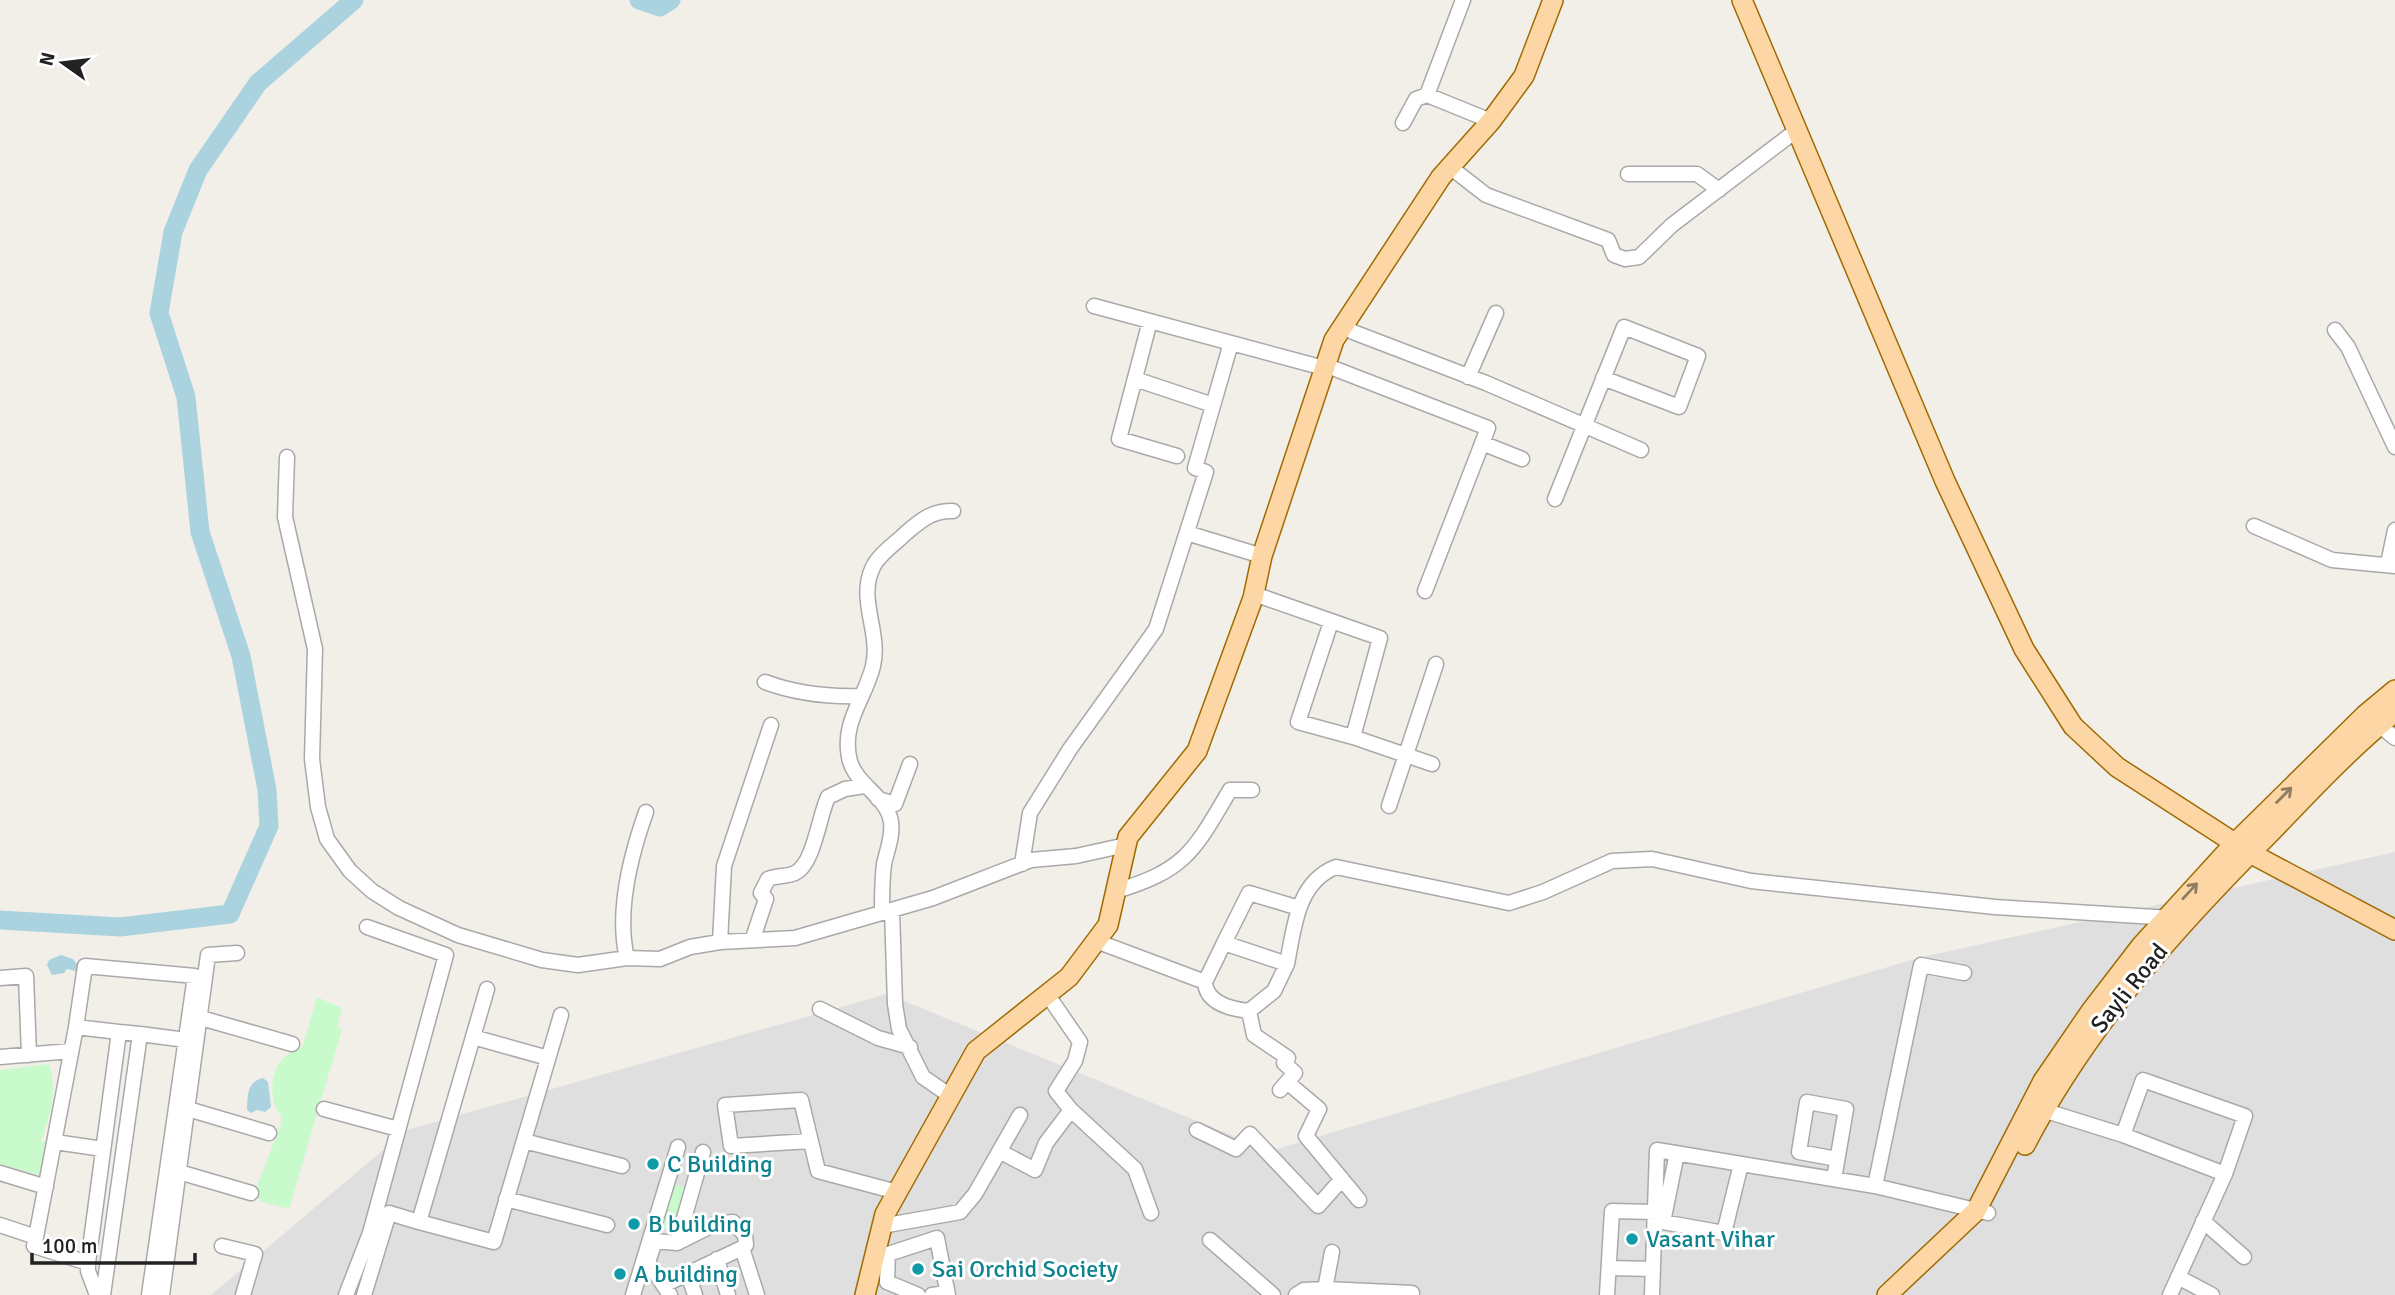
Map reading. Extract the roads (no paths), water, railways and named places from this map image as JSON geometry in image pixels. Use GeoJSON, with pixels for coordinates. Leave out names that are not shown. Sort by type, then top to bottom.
{"type":"FeatureCollection","features":[{"type":"Feature","properties":{"kind":"main road"},"geometry":{"type":"LineString","coordinates":[[864,1295],[881,1256],[882,1226],[897,1192],[976,1051],[1069,976],[1108,925],[1128,836],[1197,751],[1254,594],[1262,556],[1324,367],[1342,324],[1450,167],[1491,121],[1524,76],[1553,0]]}},
{"type":"Feature","properties":{"kind":"main road"},"geometry":{"type":"LineString","coordinates":[[1742,0],[1945,481],[2024,649],[2073,726],[2117,767],[2242,848],[2395,930]]}},
{"type":"Feature","properties":{"kind":"main road"},"geometry":{"type":"LineString","coordinates":[[1886,1295],[1982,1212],[2043,1081],[2112,982],[2166,918],[2242,848],[2348,730],[2395,690]]}},
{"type":"Feature","properties":{"kind":"main road","name":"Sayli Road"},"geometry":{"type":"LineString","coordinates":[[1905,1295],[1982,1212],[2043,1110],[2109,1010],[2186,920],[2242,848],[2395,712]]}},
{"type":"Feature","properties":{"kind":"street"},"geometry":{"type":"LineString","coordinates":[[1427,95],[1463,0]]}},
{"type":"Feature","properties":{"kind":"street"},"geometry":{"type":"LineString","coordinates":[[1403,123],[1416,99],[1427,95],[1491,121]]}},
{"type":"Feature","properties":{"kind":"street"},"geometry":{"type":"LineString","coordinates":[[1450,167],[1486,195],[1608,240],[1614,255],[1625,259],[1639,257],[1672,225],[1797,130]]}},
{"type":"Feature","properties":{"kind":"street"},"geometry":{"type":"LineString","coordinates":[[1628,174],[1697,174],[1719,190]]}},
{"type":"Feature","properties":{"kind":"street"},"geometry":{"type":"LineString","coordinates":[[1094,306],[1324,367],[1488,428],[1425,591]]}},
{"type":"Feature","properties":{"kind":"street"},"geometry":{"type":"LineString","coordinates":[[1468,377],[1496,313]]}},
{"type":"Feature","properties":{"kind":"street"},"geometry":{"type":"LineString","coordinates":[[1150,321],[1119,439],[1177,456]]}},
{"type":"Feature","properties":{"kind":"street"},"geometry":{"type":"LineString","coordinates":[[1342,324],[1353,332],[1641,450]]}},
{"type":"Feature","properties":{"kind":"street"},"geometry":{"type":"LineString","coordinates":[[1555,499],[1584,426],[1624,327],[1698,356],[1679,407],[1603,379]]}},
{"type":"Feature","properties":{"kind":"street"},"geometry":{"type":"LineString","coordinates":[[2335,330],[2348,347],[2395,447]]}},
{"type":"Feature","properties":{"kind":"street"},"geometry":{"type":"LineString","coordinates":[[1022,864],[1030,813],[1070,748],[1156,629],[1206,472],[1195,468],[1231,343]]}},
{"type":"Feature","properties":{"kind":"street"},"geometry":{"type":"LineString","coordinates":[[1135,379],[1213,405]]}},
{"type":"Feature","properties":{"kind":"street"},"geometry":{"type":"LineString","coordinates":[[1482,443],[1522,459]]}},
{"type":"Feature","properties":{"kind":"street"},"geometry":{"type":"LineString","coordinates":[[286,457],[285,517],[315,649],[312,759],[318,807],[327,839],[350,872],[372,891],[399,908],[457,935],[542,960],[578,965],[627,958],[660,959],[690,947],[720,942],[753,938],[795,938],[933,898],[1022,864],[1126,845]]}},
{"type":"Feature","properties":{"kind":"street"},"geometry":{"type":"LineString","coordinates":[[949,1095],[923,1077],[913,1063],[910,1047],[899,1029],[882,886],[892,832],[891,818],[853,769],[848,737],[852,713],[862,696],[877,645],[866,591],[873,566],[924,519],[936,511],[953,511]]}},
{"type":"Feature","properties":{"kind":"street"},"geometry":{"type":"LineString","coordinates":[[2253,526],[2332,560],[2392,565],[2395,530]]}},
{"type":"Feature","properties":{"kind":"street"},"geometry":{"type":"LineString","coordinates":[[1187,533],[1262,556]]}},
{"type":"Feature","properties":{"kind":"street"},"geometry":{"type":"LineString","coordinates":[[1254,594],[1380,638],[1353,737]]}},
{"type":"Feature","properties":{"kind":"street"},"geometry":{"type":"LineString","coordinates":[[1331,622],[1298,722],[1433,764]]}},
{"type":"Feature","properties":{"kind":"street"},"geometry":{"type":"LineString","coordinates":[[1389,806],[1436,664]]}},
{"type":"Feature","properties":{"kind":"street"},"geometry":{"type":"LineString","coordinates":[[765,682],[784,689],[822,696],[862,696]]}},
{"type":"Feature","properties":{"kind":"street"},"geometry":{"type":"LineString","coordinates":[[720,942],[724,866],[771,725]]}},
{"type":"Feature","properties":{"kind":"street"},"geometry":{"type":"LineString","coordinates":[[2379,725],[2395,738]]}},
{"type":"Feature","properties":{"kind":"street"},"geometry":{"type":"LineString","coordinates":[[878,799],[895,804],[910,764]]}},
{"type":"Feature","properties":{"kind":"street"},"geometry":{"type":"LineString","coordinates":[[753,938],[766,899],[761,893],[768,879],[795,873],[806,864],[828,797],[845,789],[864,786]]}},
{"type":"Feature","properties":{"kind":"street"},"geometry":{"type":"LineString","coordinates":[[1116,891],[1158,877],[1182,862],[1209,827],[1230,790],[1252,790]]}},
{"type":"Feature","properties":{"kind":"street"},"geometry":{"type":"LineString","coordinates":[[627,958],[622,937],[627,887],[632,851],[646,813]]}},
{"type":"Feature","properties":{"kind":"street"},"geometry":{"type":"LineString","coordinates":[[1298,908],[1249,893],[1205,982],[1205,990],[1212,998],[1224,1006],[1249,1011],[1274,991],[1287,964],[1298,908],[1316,878],[1336,867],[1509,903],[1543,892],[1612,860],[1652,859],[1751,881],[1995,907],[2186,920]]}},
{"type":"Feature","properties":{"kind":"street"},"geometry":{"type":"LineString","coordinates":[[346,1295],[370,1233],[446,955],[367,927]]}},
{"type":"Feature","properties":{"kind":"street"},"geometry":{"type":"LineString","coordinates":[[1096,941],[1205,982]]}},
{"type":"Feature","properties":{"kind":"street"},"geometry":{"type":"LineString","coordinates":[[1224,943],[1287,964]]}},
{"type":"Feature","properties":{"kind":"street"},"geometry":{"type":"LineString","coordinates":[[162,1295],[208,955],[237,953]]}},
{"type":"Feature","properties":{"kind":"street"},"geometry":{"type":"LineString","coordinates":[[88,1263],[34,1246],[76,1027],[85,965],[195,976],[149,1295]]}},
{"type":"Feature","properties":{"kind":"street"},"geometry":{"type":"LineString","coordinates":[[1875,1186],[1921,965],[1964,973]]}},
{"type":"Feature","properties":{"kind":"street"},"geometry":{"type":"LineString","coordinates":[[0,978],[26,976],[29,1055]]}},
{"type":"Feature","properties":{"kind":"street"},"geometry":{"type":"LineString","coordinates":[[419,1222],[487,989]]}},
{"type":"Feature","properties":{"kind":"street"},"geometry":{"type":"LineString","coordinates":[[1047,994],[1080,1042],[1075,1061],[1056,1091],[1071,1110],[1135,1169],[1151,1213]]}},
{"type":"Feature","properties":{"kind":"street"},"geometry":{"type":"LineString","coordinates":[[820,1009],[878,1038],[910,1047]]}},
{"type":"Feature","properties":{"kind":"street"},"geometry":{"type":"LineString","coordinates":[[1249,1011],[1254,1035],[1288,1058],[1284,1063],[1295,1073],[1284,1086],[1320,1109],[1306,1136],[1359,1199]]}},
{"type":"Feature","properties":{"kind":"street"},"geometry":{"type":"LineString","coordinates":[[364,1295],[389,1213],[494,1242],[561,1015]]}},
{"type":"Feature","properties":{"kind":"street"},"geometry":{"type":"LineString","coordinates":[[201,1018],[292,1044]]}},
{"type":"Feature","properties":{"kind":"street"},"geometry":{"type":"LineString","coordinates":[[76,1027],[186,1040]]}},
{"type":"Feature","properties":{"kind":"street"},"geometry":{"type":"LineString","coordinates":[[97,1295],[88,1271],[88,1263],[120,1032]]}},
{"type":"Feature","properties":{"kind":"street"},"geometry":{"type":"LineString","coordinates":[[103,1295],[140,1034]]}},
{"type":"Feature","properties":{"kind":"street"},"geometry":{"type":"LineString","coordinates":[[473,1037],[548,1058]]}},
{"type":"Feature","properties":{"kind":"street"},"geometry":{"type":"LineString","coordinates":[[0,1057],[71,1051]]}},
{"type":"Feature","properties":{"kind":"street"},"geometry":{"type":"LineString","coordinates":[[2123,1135],[2143,1080],[2245,1116],[2225,1174],[2170,1295]]}},
{"type":"Feature","properties":{"kind":"street"},"geometry":{"type":"LineString","coordinates":[[810,1141],[731,1146],[724,1105],[801,1100],[818,1171],[897,1192]]}},
{"type":"Feature","properties":{"kind":"street"},"geometry":{"type":"LineString","coordinates":[[1834,1179],[1838,1158],[1846,1109],[1807,1102],[1799,1152],[1838,1158]]}},
{"type":"Feature","properties":{"kind":"street"},"geometry":{"type":"LineString","coordinates":[[324,1109],[398,1129]]}},
{"type":"Feature","properties":{"kind":"street"},"geometry":{"type":"LineString","coordinates":[[188,1110],[269,1133]]}},
{"type":"Feature","properties":{"kind":"street"},"geometry":{"type":"LineString","coordinates":[[1001,1152],[1035,1170],[1046,1143],[1071,1110]]}},
{"type":"Feature","properties":{"kind":"street"},"geometry":{"type":"LineString","coordinates":[[2043,1110],[2123,1135],[2225,1174]]}},
{"type":"Feature","properties":{"kind":"street"},"geometry":{"type":"LineString","coordinates":[[882,1226],[960,1212],[1001,1152],[1020,1115]]}},
{"type":"Feature","properties":{"kind":"street"},"geometry":{"type":"LineString","coordinates":[[1197,1130],[1236,1149],[1250,1134],[1318,1206],[1342,1180]]}},
{"type":"Feature","properties":{"kind":"street"},"geometry":{"type":"LineString","coordinates":[[524,1141],[622,1166]]}},
{"type":"Feature","properties":{"kind":"street"},"geometry":{"type":"LineString","coordinates":[[55,1142],[103,1149]]}},
{"type":"Feature","properties":{"kind":"street"},"geometry":{"type":"LineString","coordinates":[[633,1295],[678,1147]]}},
{"type":"Feature","properties":{"kind":"street"},"geometry":{"type":"LineString","coordinates":[[1652,1295],[1657,1150],[1875,1186],[1982,1212]]}},
{"type":"Feature","properties":{"kind":"street"},"geometry":{"type":"LineString","coordinates":[[677,1243],[703,1152]]}},
{"type":"Feature","properties":{"kind":"street"},"geometry":{"type":"LineString","coordinates":[[1677,1153],[1663,1222],[1724,1233],[1741,1164]]}},
{"type":"Feature","properties":{"kind":"street"},"geometry":{"type":"LineString","coordinates":[[179,1172],[251,1194]]}},
{"type":"Feature","properties":{"kind":"street"},"geometry":{"type":"LineString","coordinates":[[0,1173],[46,1187]]}},
{"type":"Feature","properties":{"kind":"street"},"geometry":{"type":"LineString","coordinates":[[506,1199],[607,1225]]}},
{"type":"Feature","properties":{"kind":"street"},"geometry":{"type":"LineString","coordinates":[[1607,1295],[1612,1212],[1655,1212]]}},
{"type":"Feature","properties":{"kind":"street"},"geometry":{"type":"LineString","coordinates":[[2203,1221],[2244,1257]]}},
{"type":"Feature","properties":{"kind":"street"},"geometry":{"type":"LineString","coordinates":[[733,1222],[745,1235],[746,1245],[688,1274],[667,1290],[648,1262],[655,1241],[677,1243],[715,1224],[733,1222]]}},
{"type":"Feature","properties":{"kind":"street"},"geometry":{"type":"LineString","coordinates":[[0,1225],[36,1237]]}},
{"type":"Feature","properties":{"kind":"street"},"geometry":{"type":"LineString","coordinates":[[918,1295],[887,1282],[881,1256],[937,1238],[948,1294],[932,1295]]}},
{"type":"Feature","properties":{"kind":"street"},"geometry":{"type":"LineString","coordinates":[[1210,1240],[1273,1295]]}},
{"type":"Feature","properties":{"kind":"street"},"geometry":{"type":"LineString","coordinates":[[222,1246],[255,1254],[243,1295]]}},
{"type":"Feature","properties":{"kind":"street"},"geometry":{"type":"LineString","coordinates":[[742,1248],[757,1295]]}},
{"type":"Feature","properties":{"kind":"street"},"geometry":{"type":"LineString","coordinates":[[1325,1289],[1332,1252]]}},
{"type":"Feature","properties":{"kind":"street"},"geometry":{"type":"LineString","coordinates":[[717,1259],[728,1295]]}},
{"type":"Feature","properties":{"kind":"street"},"geometry":{"type":"LineString","coordinates":[[1609,1268],[1653,1269]]}},
{"type":"Feature","properties":{"kind":"street"},"geometry":{"type":"LineString","coordinates":[[688,1274],[695,1295]]}},
{"type":"Feature","properties":{"kind":"street"},"geometry":{"type":"LineString","coordinates":[[2178,1277],[2212,1295]]}},
{"type":"Feature","properties":{"kind":"street"},"geometry":{"type":"LineString","coordinates":[[1296,1295],[1304,1290],[1325,1289],[1412,1293]]}},
{"type":"Feature","properties":{"kind":"water"},"geometry":{"type":"Polygon","coordinates":[[[61,955],[73,959],[79,967],[76,971],[67,969],[64,973],[52,975],[47,965],[49,960],[61,955]]]}},
{"type":"Feature","properties":{"kind":"water"},"geometry":{"type":"Polygon","coordinates":[[[263,1078],[268,1082],[271,1107],[265,1112],[257,1110],[251,1113],[247,1110],[249,1091],[253,1083],[263,1078]]]}},
{"type":"Feature","properties":{"kind":"waterway"},"geometry":{"type":"LineString","coordinates":[[0,920],[120,927],[230,914],[269,826],[267,790],[241,656],[200,532],[186,397],[159,313],[173,232],[198,170],[258,83],[354,0]]}},
{"type":"Feature","properties":{"kind":"waterway"},"geometry":{"type":"LineString","coordinates":[[639,0],[660,7],[671,0]]}},
{"type":"Feature","properties":{"kind":"place","name":"C Building"},"geometry":{"type":"Point","coordinates":[653,1164]}},
{"type":"Feature","properties":{"kind":"place","name":"B building"},"geometry":{"type":"Point","coordinates":[634,1224]}},
{"type":"Feature","properties":{"kind":"place","name":"Vasant Vihar"},"geometry":{"type":"Point","coordinates":[1632,1239]}},
{"type":"Feature","properties":{"kind":"place","name":"Sai Orchid Society"},"geometry":{"type":"Point","coordinates":[918,1269]}},
{"type":"Feature","properties":{"kind":"place","name":"A building"},"geometry":{"type":"Point","coordinates":[620,1274]}}]}
